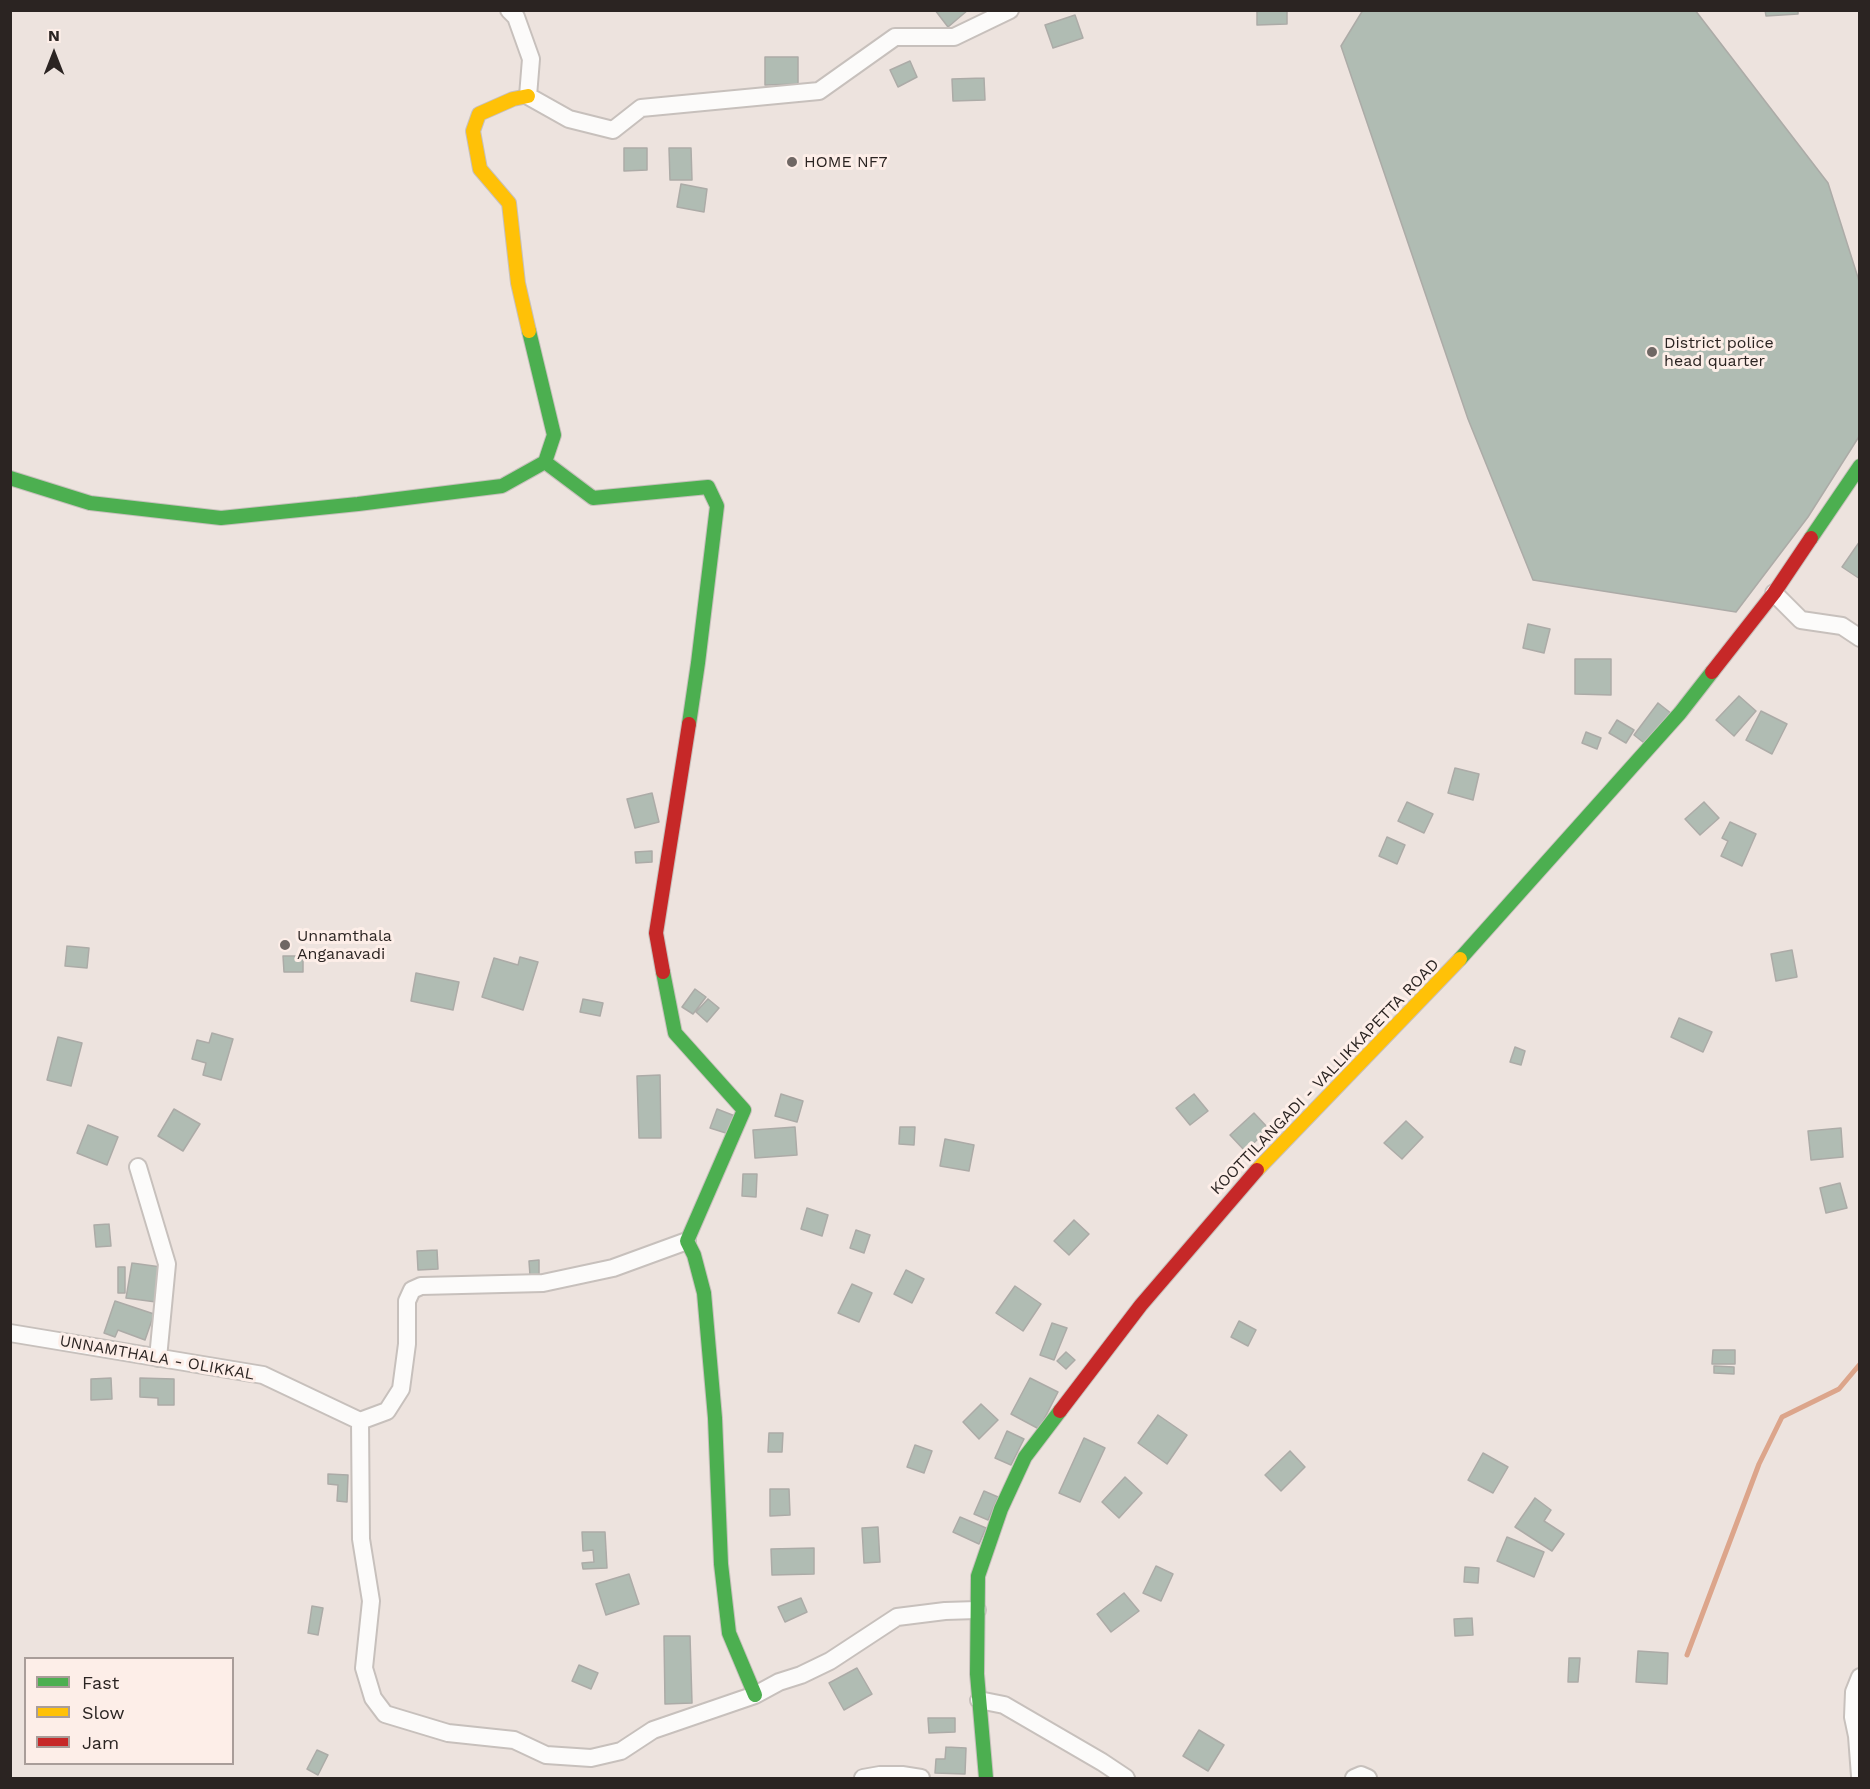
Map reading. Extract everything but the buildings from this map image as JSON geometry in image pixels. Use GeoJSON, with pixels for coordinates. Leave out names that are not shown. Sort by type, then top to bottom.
{"type":"FeatureCollection","features":[{"type":"Feature","properties":{"kind":"street"},"geometry":{"type":"LineString","coordinates":[[509,10],[516,17],[531,59],[528,96]]}},
{"type":"Feature","properties":{"kind":"street"},"geometry":{"type":"LineString","coordinates":[[10,478],[90,503],[221,518],[502,486],[546,462],[554,435],[518,283],[509,203],[480,169],[473,131],[479,114],[513,99],[528,96],[569,119],[613,130],[641,108],[819,91],[895,37],[954,37],[1010,10]]}},
{"type":"Feature","properties":{"kind":"street"},"geometry":{"type":"LineString","coordinates":[[546,462],[593,498],[708,486],[717,506],[698,663],[656,933],[675,1033],[744,1110],[687,1241],[613,1268],[543,1282],[421,1286],[412,1290],[407,1301],[407,1344],[401,1389],[387,1411],[360,1421],[362,1539],[371,1601],[364,1668],[373,1698],[385,1714],[448,1733],[514,1740],[546,1755],[591,1758],[621,1751],[652,1730],[755,1695],[830,1661],[897,1617],[977,1610]]}},
{"type":"Feature","properties":{"kind":"street","name":"KOOTTILANGADI - VALLIKKAPETTA ROAD"},"geometry":{"type":"LineString","coordinates":[[986,1779],[977,1674],[978,1576],[1001,1509],[1025,1457],[1141,1305],[1254,1173],[1453,967],[1680,713],[1774,593],[1860,466]]}},
{"type":"Feature","properties":{"kind":"street"},"geometry":{"type":"LineString","coordinates":[[1774,593],[1802,620],[1842,626],[1860,638]]}},
{"type":"Feature","properties":{"kind":"street"},"geometry":{"type":"LineString","coordinates":[[138,1167],[167,1264],[158,1358]]}},
{"type":"Feature","properties":{"kind":"street"},"geometry":{"type":"LineString","coordinates":[[687,1241],[694,1255],[704,1293],[715,1418],[720,1564],[729,1633],[755,1695]]}},
{"type":"Feature","properties":{"kind":"street","name":"UNNAMTHALA - OLIKKAL"},"geometry":{"type":"LineString","coordinates":[[10,1333],[263,1376],[360,1421]]}},
{"type":"Feature","properties":{"kind":"street"},"geometry":{"type":"LineString","coordinates":[[1860,1677],[1854,1692],[1853,1717],[1860,1776]]}},
{"type":"Feature","properties":{"kind":"street"},"geometry":{"type":"LineString","coordinates":[[979,1700],[1004,1704],[1102,1762],[1126,1779]]}},
{"type":"Feature","properties":{"kind":"street"},"geometry":{"type":"LineString","coordinates":[[863,1779],[880,1775],[902,1775],[921,1779]]}},
{"type":"Feature","properties":{"kind":"street"},"geometry":{"type":"LineString","coordinates":[[1354,1779],[1361,1775],[1368,1779]]}},
{"type":"Feature","properties":{"kind":"waterway"},"geometry":{"type":"LineString","coordinates":[[1687,1655],[1759,1464],[1782,1417],[1839,1389],[1860,1364]]}},
{"type":"Feature","properties":{"kind":"traffic: fast"},"geometry":{"type":"LineString","coordinates":[[10,478],[90,503],[221,518],[502,486],[545,462],[554,435],[529,331]]}},
{"type":"Feature","properties":{"kind":"traffic: fast"},"geometry":{"type":"LineString","coordinates":[[545,462],[593,498],[708,487],[717,506],[689,724]]}},
{"type":"Feature","properties":{"kind":"traffic: fast"},"geometry":{"type":"LineString","coordinates":[[1811,538],[1860,466]]}},
{"type":"Feature","properties":{"kind":"traffic: fast"},"geometry":{"type":"LineString","coordinates":[[1460,959],[1680,713],[1712,672]]}},
{"type":"Feature","properties":{"kind":"traffic: fast"},"geometry":{"type":"LineString","coordinates":[[663,972],[675,1033],[744,1110],[687,1241],[694,1255],[704,1293],[715,1418],[721,1564],[729,1633],[755,1695]]}},
{"type":"Feature","properties":{"kind":"traffic: fast"},"geometry":{"type":"LineString","coordinates":[[986,1778],[977,1674],[978,1576],[1001,1509],[1025,1457],[1060,1411]]}},
{"type":"Feature","properties":{"kind":"traffic: slow"},"geometry":{"type":"LineString","coordinates":[[528,96],[513,99],[479,114],[473,131],[480,169],[509,203],[518,283],[529,331]]}},
{"type":"Feature","properties":{"kind":"traffic: slow"},"geometry":{"type":"LineString","coordinates":[[1257,1170],[1460,959]]}},
{"type":"Feature","properties":{"kind":"traffic: jam"},"geometry":{"type":"LineString","coordinates":[[1712,672],[1774,593],[1811,538]]}},
{"type":"Feature","properties":{"kind":"traffic: jam"},"geometry":{"type":"LineString","coordinates":[[663,972],[656,933],[689,724]]}},
{"type":"Feature","properties":{"kind":"traffic: jam"},"geometry":{"type":"LineString","coordinates":[[1060,1411],[1141,1305],[1257,1170]]}},
{"type":"Feature","properties":{"kind":"place","name":"HOME NF7"},"geometry":{"type":"Point","coordinates":[792,162]}},
{"type":"Feature","properties":{"kind":"place","name":"District police head quarter"},"geometry":{"type":"Point","coordinates":[1652,352]}},
{"type":"Feature","properties":{"kind":"place","name":"Unnamthala Anganavadi"},"geometry":{"type":"Point","coordinates":[285,945]}}]}
